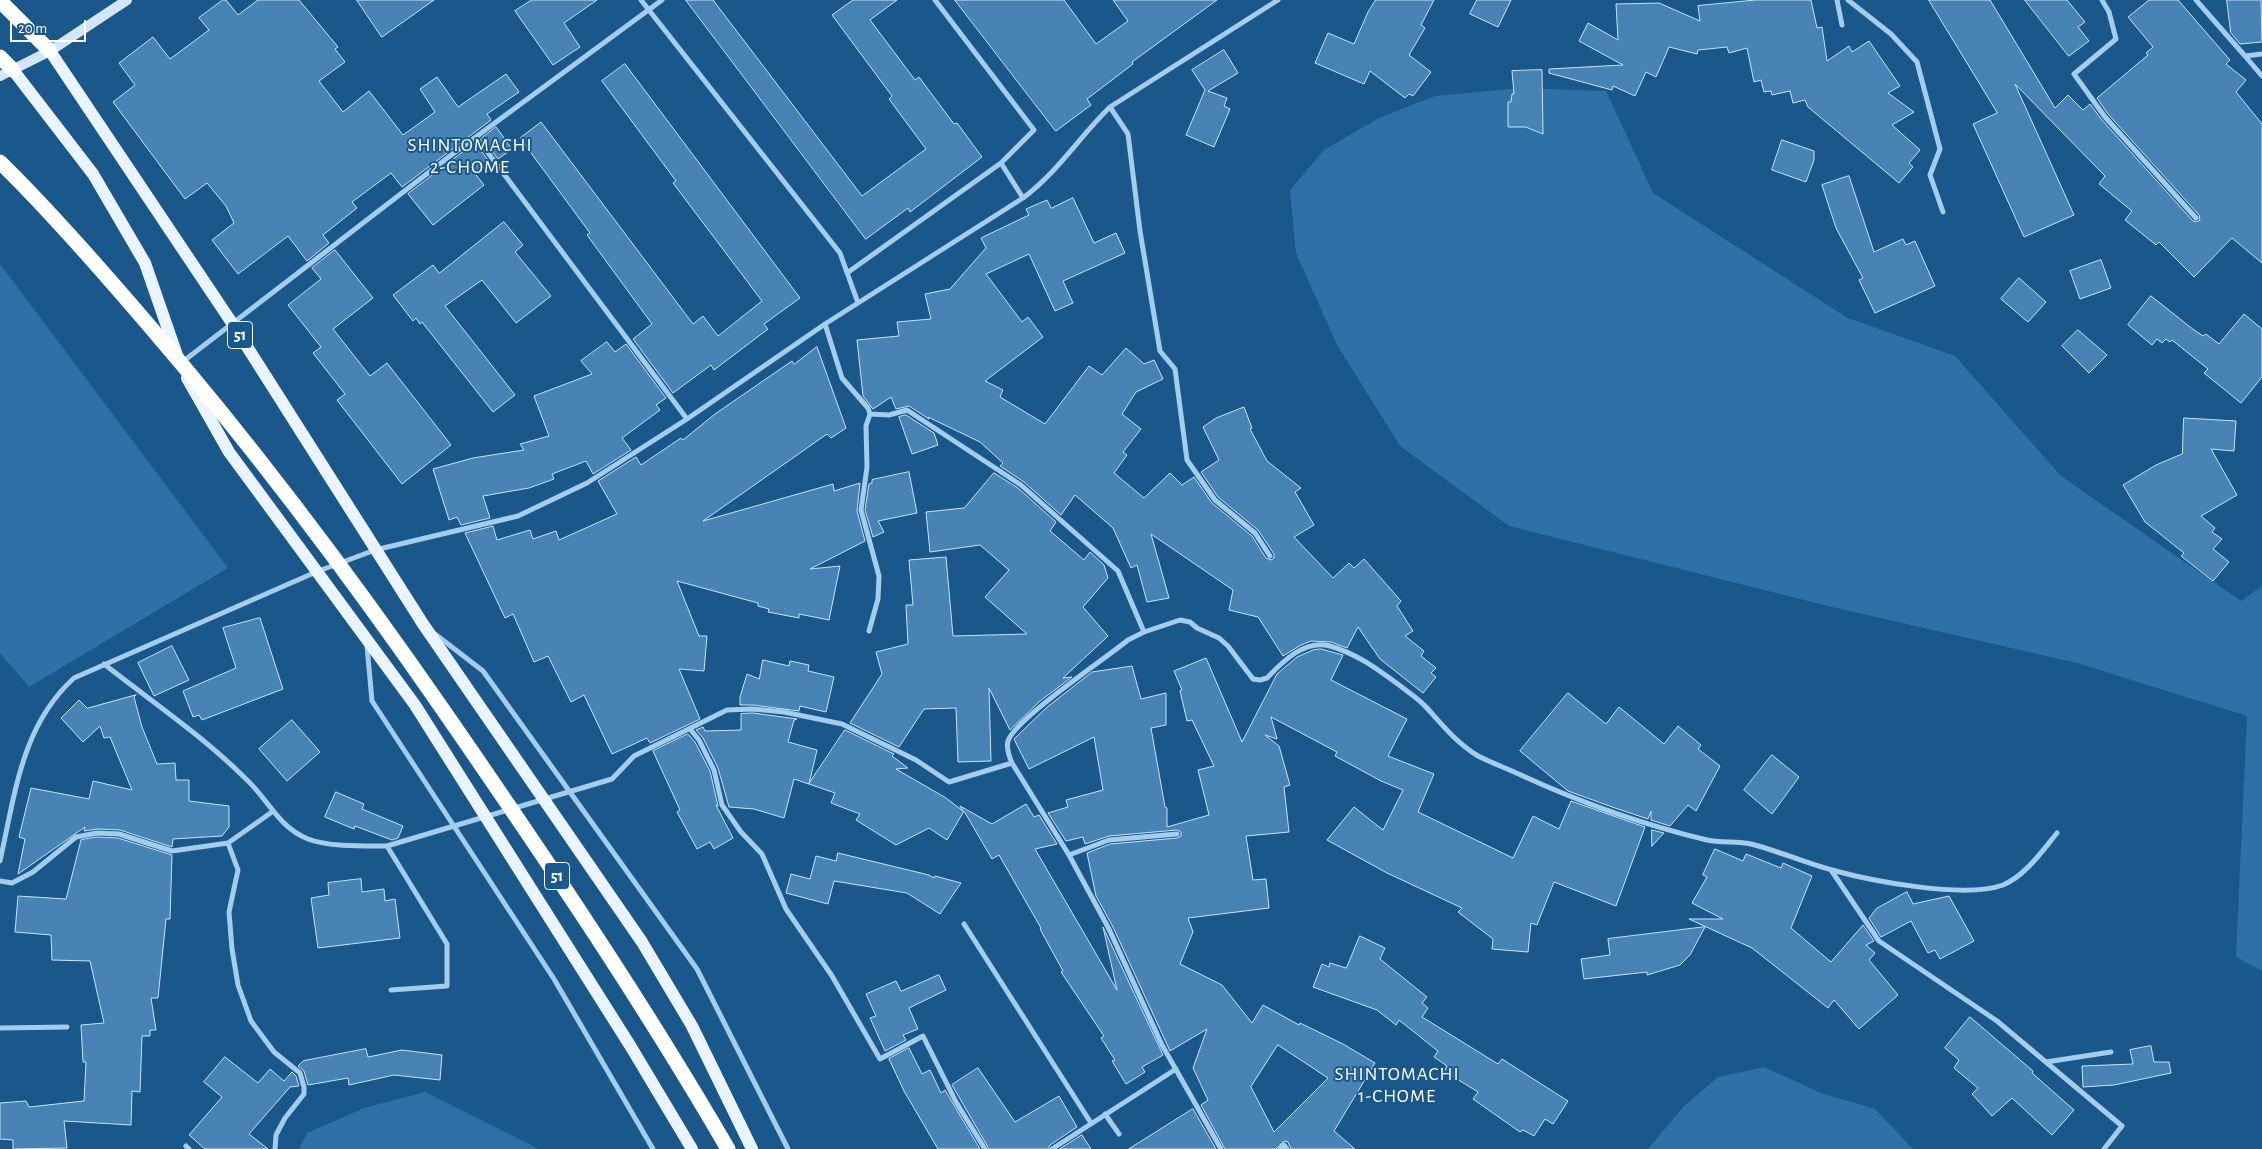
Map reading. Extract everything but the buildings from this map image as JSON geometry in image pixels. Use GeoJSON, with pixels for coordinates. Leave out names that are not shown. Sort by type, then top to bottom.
{"type":"FeatureCollection","features":[{"type":"Feature","properties":{"kind":"highway","name":"51"},"geometry":{"type":"LineString","coordinates":[[0,1],[50,51]]}},
{"type":"Feature","properties":{"kind":"highway","name":"51"},"geometry":{"type":"LineString","coordinates":[[0,57],[6,73]]}},
{"type":"Feature","properties":{"kind":"highway","name":"51"},"geometry":{"type":"LineString","coordinates":[[0,162],[106,276],[206,392],[292,500],[374,610],[536,844],[685,1074],[728,1149]]}},
{"type":"Feature","properties":{"kind":"main road"},"geometry":{"type":"LineString","coordinates":[[6,73],[50,51],[127,0]]}},
{"type":"Feature","properties":{"kind":"main road","name":"51"},"geometry":{"type":"LineString","coordinates":[[50,51],[232,323],[423,624],[642,942],[692,1026],[752,1149]]}},
{"type":"Feature","properties":{"kind":"main road","name":"51"},"geometry":{"type":"LineString","coordinates":[[6,73],[93,174],[145,264],[180,364],[229,452],[415,706],[631,1047],[692,1149]]}},
{"type":"Feature","properties":{"kind":"street"},"geometry":{"type":"LineString","coordinates":[[641,0],[840,253],[858,303]]}},
{"type":"Feature","properties":{"kind":"street"},"geometry":{"type":"LineString","coordinates":[[180,364],[662,0]]}},
{"type":"Feature","properties":{"kind":"street"},"geometry":{"type":"LineString","coordinates":[[847,273],[1001,163],[1034,130],[935,0]]}},
{"type":"Feature","properties":{"kind":"street"},"geometry":{"type":"LineString","coordinates":[[0,862],[20,772],[32,735],[50,703],[74,678],[316,572],[375,550],[518,516],[587,483],[688,419],[825,324],[1023,198],[1041,184],[1090,126],[1110,107],[1278,0]]}},
{"type":"Feature","properties":{"kind":"street"},"geometry":{"type":"LineString","coordinates":[[1837,0],[1842,25]]}},
{"type":"Feature","properties":{"kind":"street"},"geometry":{"type":"LineString","coordinates":[[1848,0],[1891,34],[1917,62],[1940,148],[1930,175],[1943,212]]}},
{"type":"Feature","properties":{"kind":"street"},"geometry":{"type":"LineString","coordinates":[[2102,0],[2109,12],[2116,39],[2074,74],[2105,117],[2196,218]]}},
{"type":"Feature","properties":{"kind":"street"},"geometry":{"type":"LineString","coordinates":[[2196,0],[2262,76]]}},
{"type":"Feature","properties":{"kind":"street"},"geometry":{"type":"LineString","coordinates":[[2244,56],[2262,54]]}},
{"type":"Feature","properties":{"kind":"street"},"geometry":{"type":"LineString","coordinates":[[1110,107],[1128,134],[1140,231],[1160,351],[1175,369],[1187,460],[1215,500],[1255,533],[1270,556]]}},
{"type":"Feature","properties":{"kind":"street"},"geometry":{"type":"LineString","coordinates":[[477,138],[688,419]]}},
{"type":"Feature","properties":{"kind":"street"},"geometry":{"type":"LineString","coordinates":[[1001,163],[1023,198]]}},
{"type":"Feature","properties":{"kind":"street"},"geometry":{"type":"LineString","coordinates":[[825,324],[842,378],[868,408],[870,414],[866,426],[867,467],[862,510],[879,576],[878,598],[869,632]]}},
{"type":"Feature","properties":{"kind":"street"},"geometry":{"type":"LineString","coordinates":[[870,414],[889,415],[907,410],[1021,485],[1118,571],[1144,632]]}},
{"type":"Feature","properties":{"kind":"street"},"geometry":{"type":"LineString","coordinates":[[1221,1149],[1162,1045],[1109,929],[1069,855],[1012,763],[1008,752],[1008,740],[1035,710],[1128,640],[1144,632],[1180,620],[1190,622],[1197,628],[1219,638],[1228,646],[1253,679],[1260,680],[1267,678],[1303,648],[1314,644],[1328,645],[1350,652],[1365,660],[1426,706],[1442,727],[1478,756],[1569,796],[1640,821],[1710,841],[1750,844],[1831,870],[1876,880],[1964,891],[2003,885],[2030,866],[2057,833]]}},
{"type":"Feature","properties":{"kind":"street"},"geometry":{"type":"LineString","coordinates":[[423,624],[483,671],[697,969],[788,1149]]}},
{"type":"Feature","properties":{"kind":"street"},"geometry":{"type":"LineString","coordinates":[[367,641],[372,700],[554,979],[653,1149]]}},
{"type":"Feature","properties":{"kind":"street"},"geometry":{"type":"LineString","coordinates":[[104,664],[212,749],[248,780],[284,826],[308,839],[351,845],[387,846],[612,779],[634,756],[727,710],[753,709],[784,712],[842,724],[916,760],[949,782],[1012,763]]}},
{"type":"Feature","properties":{"kind":"street"},"geometry":{"type":"LineString","coordinates":[[690,729],[699,740],[714,770],[722,805],[741,832],[762,854],[786,909],[832,976],[880,1059],[923,1036],[956,1102],[985,1149]]}},
{"type":"Feature","properties":{"kind":"street"},"geometry":{"type":"LineString","coordinates":[[0,881],[12,882],[33,872],[76,837],[98,833],[119,834],[172,851],[228,843],[272,812]]}},
{"type":"Feature","properties":{"kind":"street"},"geometry":{"type":"LineString","coordinates":[[1069,855],[1109,840],[1177,834]]}},
{"type":"Feature","properties":{"kind":"street"},"geometry":{"type":"LineString","coordinates":[[228,843],[238,870],[229,912],[232,949],[238,985],[251,1021],[274,1052],[300,1073],[304,1087],[304,1094],[285,1118],[276,1135],[275,1149]]}},
{"type":"Feature","properties":{"kind":"street"},"geometry":{"type":"LineString","coordinates":[[387,846],[447,944],[447,986],[390,990]]}},
{"type":"Feature","properties":{"kind":"street"},"geometry":{"type":"LineString","coordinates":[[1831,870],[1879,941],[1997,1021],[2122,1126],[2104,1149]]}},
{"type":"Feature","properties":{"kind":"street"},"geometry":{"type":"LineString","coordinates":[[964,924],[1091,1123]]}},
{"type":"Feature","properties":{"kind":"street"},"geometry":{"type":"LineString","coordinates":[[0,1028],[67,1027]]}},
{"type":"Feature","properties":{"kind":"street"},"geometry":{"type":"LineString","coordinates":[[2046,1062],[2110,1052]]}},
{"type":"Feature","properties":{"kind":"street"},"geometry":{"type":"LineString","coordinates":[[1052,1149],[1176,1069]]}},
{"type":"Feature","properties":{"kind":"street"},"geometry":{"type":"LineString","coordinates":[[1105,1114],[1119,1134]]}},
{"type":"Feature","properties":{"kind":"street"},"geometry":{"type":"LineString","coordinates":[[1280,1149],[1284,1145],[1287,1149]]}},
{"type":"Feature","properties":{"kind":"shaded area"},"geometry":{"type":"Polygon","coordinates":[[[1520,88],[1606,91],[1653,193],[1848,318],[1955,356],[2061,476],[2241,601],[2262,586],[2262,971],[2236,957],[2247,716],[2077,663],[1832,607],[1509,526],[1400,446],[1337,345],[1296,253],[1290,190],[1324,150],[1379,118],[1435,96],[1520,88]]]}},
{"type":"Feature","properties":{"kind":"shaded area"},"geometry":{"type":"Polygon","coordinates":[[[0,264],[228,568],[29,687],[0,653],[0,264]]]}},
{"type":"Feature","properties":{"kind":"shaded area"},"geometry":{"type":"Polygon","coordinates":[[[1764,1067],[1821,1093],[1875,1109],[1913,1149],[1648,1149],[1683,1107],[1718,1077],[1764,1067]]]}},
{"type":"Feature","properties":{"kind":"shaded area"},"geometry":{"type":"Polygon","coordinates":[[[425,1092],[539,1149],[299,1149],[307,1133],[364,1108],[425,1092]]]}},
{"type":"Feature","properties":{"kind":"district","name":"SHINTOMACHI 2-CHOME"},"geometry":{"type":"Point","coordinates":[470,156]}},
{"type":"Feature","properties":{"kind":"district","name":"SHINTOMACHI 1-CHOME"},"geometry":{"type":"Point","coordinates":[1397,1085]}}]}
